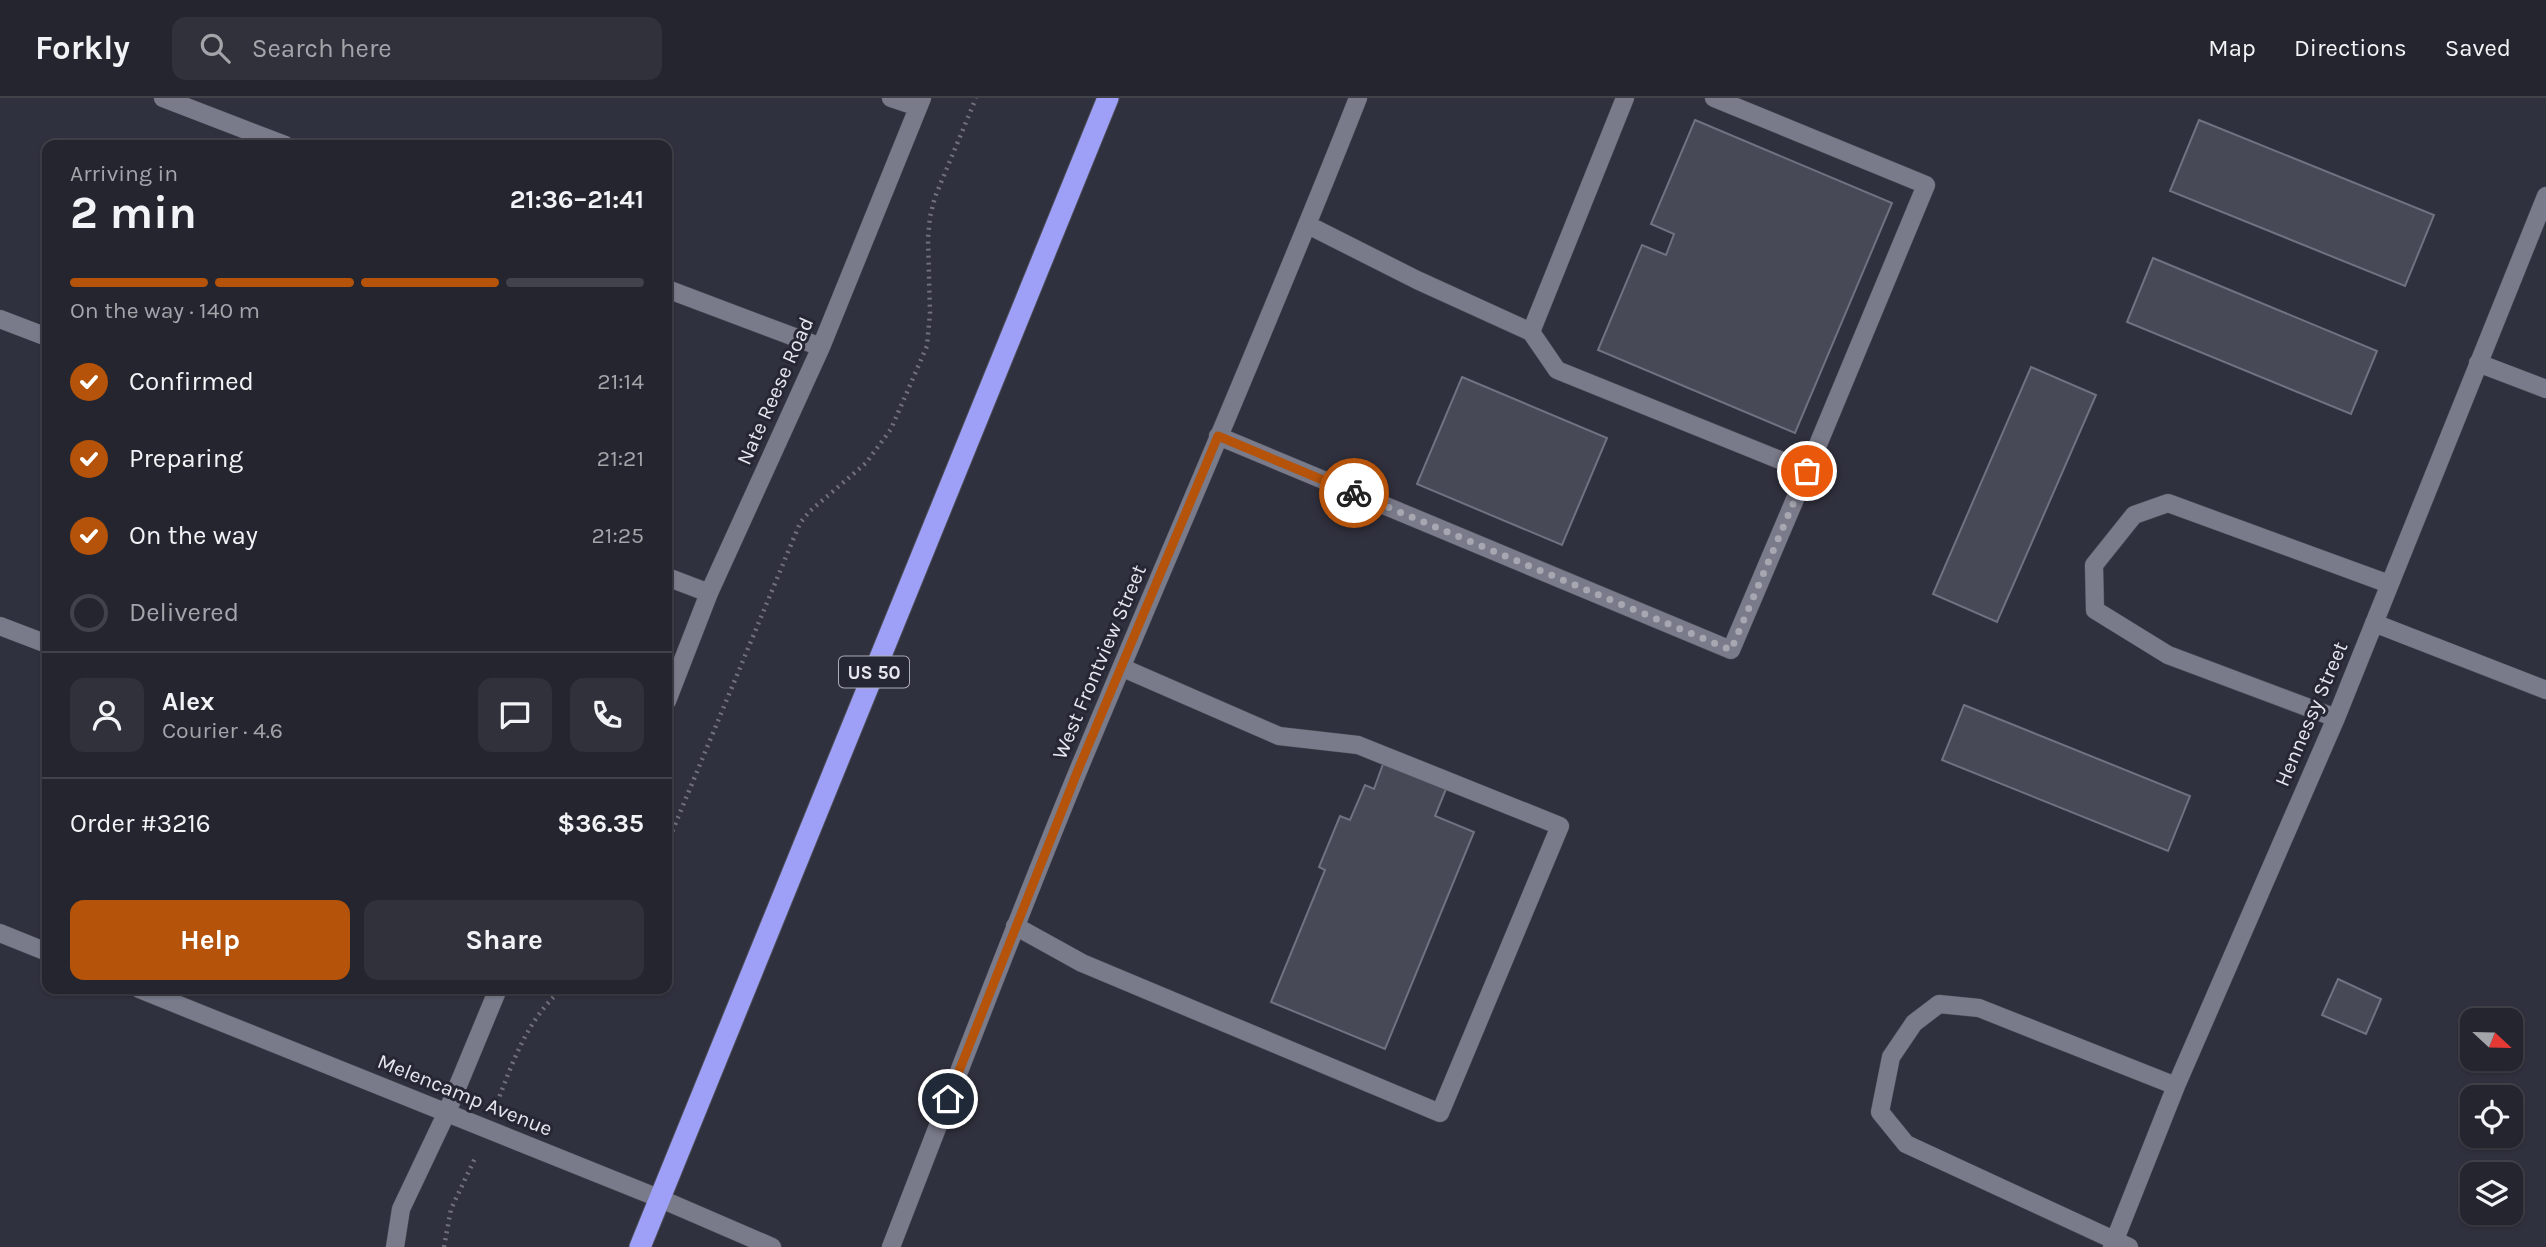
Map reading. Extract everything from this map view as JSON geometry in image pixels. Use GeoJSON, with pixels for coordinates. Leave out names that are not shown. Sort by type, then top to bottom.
{"type":"FeatureCollection","features":[{"type":"Feature","properties":{"kind":"highway","name":"US 50"},"geometry":{"type":"LineString","coordinates":[[640,1247],[1108,98]]}},
{"type":"Feature","properties":{"kind":"street"},"geometry":{"type":"LineString","coordinates":[[163,98],[272,140]]}},
{"type":"Feature","properties":{"kind":"street"},"geometry":{"type":"LineString","coordinates":[[891,98],[920,103]]}},
{"type":"Feature","properties":{"kind":"street","name":"West Frontview Street"},"geometry":{"type":"LineString","coordinates":[[891,1247],[1015,926],[1308,225],[1358,98]]}},
{"type":"Feature","properties":{"kind":"street"},"geometry":{"type":"LineString","coordinates":[[1531,332],[1625,98]]}},
{"type":"Feature","properties":{"kind":"street"},"geometry":{"type":"LineString","coordinates":[[1218,436],[1731,650],[1926,185],[1714,98]]}},
{"type":"Feature","properties":{"kind":"street","name":"Nate Reese Road"},"geometry":{"type":"LineString","coordinates":[[672,688],[709,593],[821,347],[920,103]]}},
{"type":"Feature","properties":{"kind":"street","name":"Hennessy Street"},"geometry":{"type":"LineString","coordinates":[[2118,1245],[2176,1086],[2336,718],[2546,196]]}},
{"type":"Feature","properties":{"kind":"street"},"geometry":{"type":"LineString","coordinates":[[1308,225],[1417,280],[1531,332],[1557,370],[1807,471]]}},
{"type":"Feature","properties":{"kind":"street"},"geometry":{"type":"LineString","coordinates":[[672,291],[821,347]]}},
{"type":"Feature","properties":{"kind":"street"},"geometry":{"type":"LineString","coordinates":[[0,319],[42,335]]}},
{"type":"Feature","properties":{"kind":"street"},"geometry":{"type":"LineString","coordinates":[[2478,363],[2546,389]]}},
{"type":"Feature","properties":{"kind":"street"},"geometry":{"type":"LineString","coordinates":[[2336,718],[2168,655],[2095,610],[2094,565],[2134,515],[2168,503],[2389,584]]}},
{"type":"Feature","properties":{"kind":"street"},"geometry":{"type":"LineString","coordinates":[[672,579],[709,593]]}},
{"type":"Feature","properties":{"kind":"street"},"geometry":{"type":"LineString","coordinates":[[2374,623],[2546,690]]}},
{"type":"Feature","properties":{"kind":"street"},"geometry":{"type":"LineString","coordinates":[[0,626],[42,642]]}},
{"type":"Feature","properties":{"kind":"street"},"geometry":{"type":"LineString","coordinates":[[1015,926],[1082,963],[1440,1113],[1560,826],[1359,745],[1279,736],[1123,668]]}},
{"type":"Feature","properties":{"kind":"street"},"geometry":{"type":"LineString","coordinates":[[0,933],[42,950]]}},
{"type":"Feature","properties":{"kind":"street","name":"Melencamp Avenue"},"geometry":{"type":"LineString","coordinates":[[152,994],[661,1199],[772,1247]]}},
{"type":"Feature","properties":{"kind":"street"},"geometry":{"type":"LineString","coordinates":[[395,1247],[401,1209],[447,1112],[496,994]]}},
{"type":"Feature","properties":{"kind":"street"},"geometry":{"type":"LineString","coordinates":[[2118,1245],[1906,1144],[1881,1112],[1891,1058],[1914,1023],[1939,1004],[1979,1008],[2176,1086]]}},
{"type":"Feature","properties":{"kind":"path"},"geometry":{"type":"LineString","coordinates":[[672,832],[800,523],[810,511],[866,463],[891,429],[927,346],[930,313],[930,216],[935,197],[976,98]]}},
{"type":"Feature","properties":{"kind":"building"},"geometry":{"type":"Polygon","coordinates":[[[1695,120],[1892,203],[1795,433],[1598,350],[1642,245],[1666,255],[1674,234],[1651,224],[1695,120]]]}},
{"type":"Feature","properties":{"kind":"building"},"geometry":{"type":"Polygon","coordinates":[[[2199,120],[2434,215],[2405,286],[2170,191],[2199,120]]]}},
{"type":"Feature","properties":{"kind":"building"},"geometry":{"type":"Polygon","coordinates":[[[2153,258],[2377,351],[2351,414],[2127,322],[2153,258]]]}},
{"type":"Feature","properties":{"kind":"building"},"geometry":{"type":"Polygon","coordinates":[[[2031,367],[2096,395],[1997,622],[1933,594],[2031,367]]]}},
{"type":"Feature","properties":{"kind":"building"},"geometry":{"type":"Polygon","coordinates":[[[1462,377],[1607,438],[1562,545],[1417,484],[1462,377]]]}},
{"type":"Feature","properties":{"kind":"building"},"geometry":{"type":"Polygon","coordinates":[[[1964,705],[2190,796],[2168,851],[1942,760],[1964,705]]]}},
{"type":"Feature","properties":{"kind":"building"},"geometry":{"type":"Polygon","coordinates":[[[1383,764],[1446,789],[1435,816],[1474,832],[1385,1049],[1271,1002],[1325,870],[1319,867],[1340,816],[1350,820],[1365,785],[1374,789],[1383,764]]]}},
{"type":"Feature","properties":{"kind":"building"},"geometry":{"type":"Polygon","coordinates":[[[2338,979],[2381,999],[2366,1034],[2322,1015],[2338,979]]]}},
{"type":"Feature","properties":{"kind":"way so far"},"geometry":{"type":"LineString","coordinates":[[1354,493],[1731,650],[1807,471]]}},
{"type":"Feature","properties":{"kind":"route"},"geometry":{"type":"LineString","coordinates":[[948,1099],[1078,770],[1218,436],[1354,493]]}}]}
